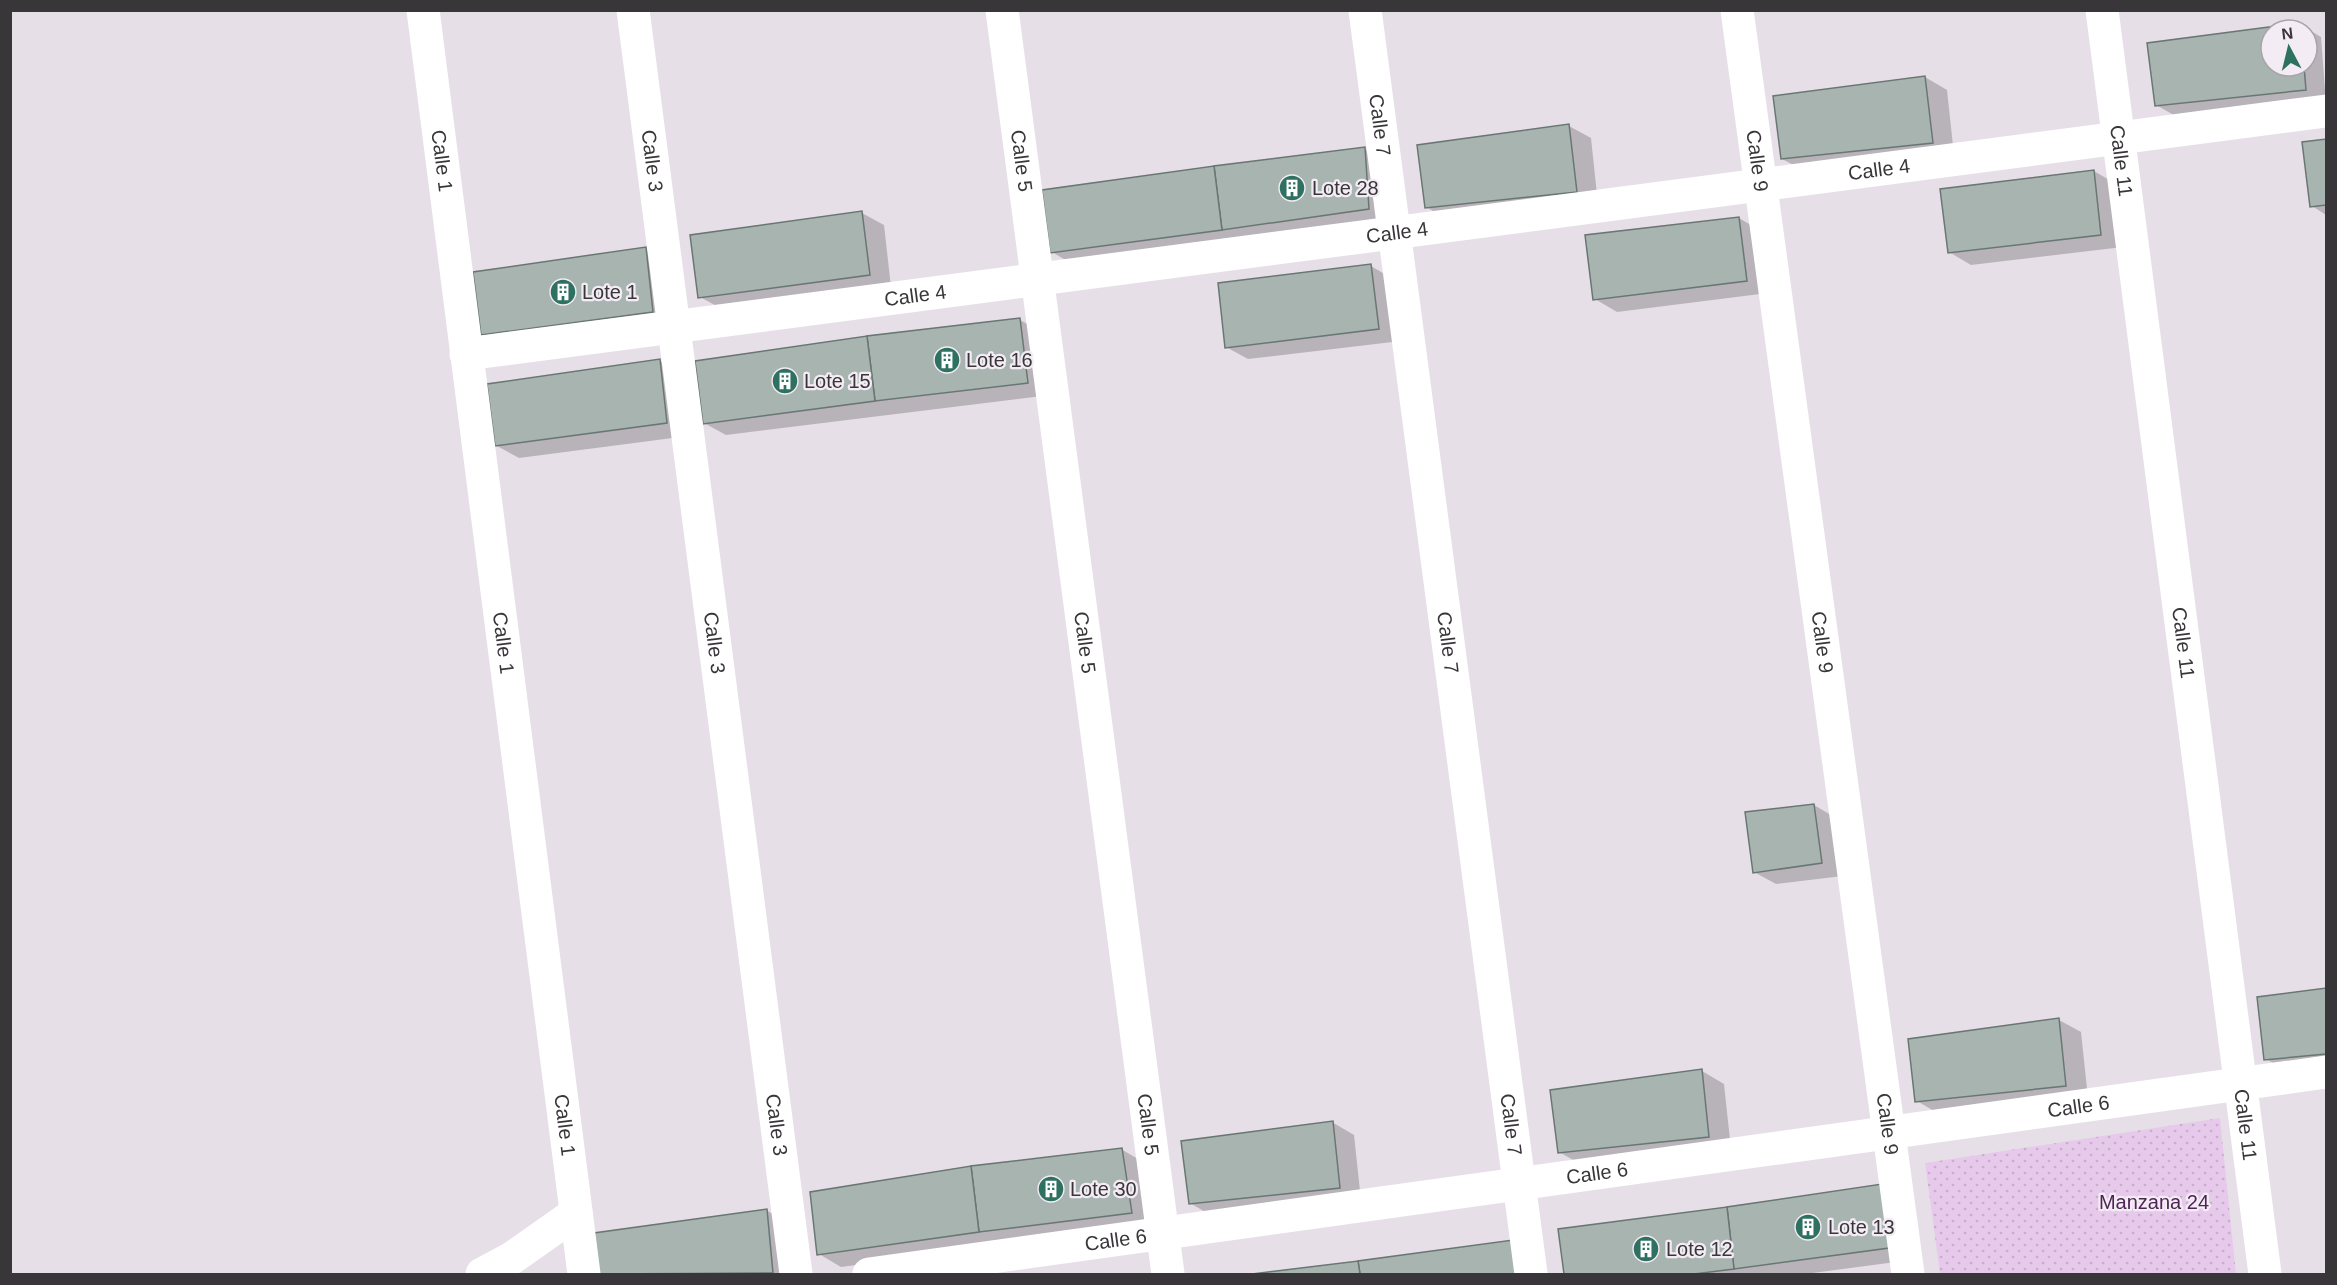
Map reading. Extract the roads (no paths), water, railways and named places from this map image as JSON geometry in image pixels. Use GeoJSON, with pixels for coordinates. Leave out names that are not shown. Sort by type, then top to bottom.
{"type":"FeatureCollection","features":[{"type":"Feature","properties":{"kind":"street","name":"Calle 1"},"geometry":{"type":"LineString","coordinates":[[423,10],[584,1275]]}},
{"type":"Feature","properties":{"kind":"street","name":"Calle 3"},"geometry":{"type":"LineString","coordinates":[[633,10],[796,1275]]}},
{"type":"Feature","properties":{"kind":"street","name":"Calle 5"},"geometry":{"type":"LineString","coordinates":[[1002,10],[1168,1275]]}},
{"type":"Feature","properties":{"kind":"street","name":"Calle 7"},"geometry":{"type":"LineString","coordinates":[[1365,10],[1531,1275]]}},
{"type":"Feature","properties":{"kind":"street","name":"Calle 9"},"geometry":{"type":"LineString","coordinates":[[1737,10],[1908,1275]]}},
{"type":"Feature","properties":{"kind":"street","name":"Calle 11"},"geometry":{"type":"LineString","coordinates":[[2102,10],[2265,1275]]}},
{"type":"Feature","properties":{"kind":"street","name":"Calle 4"},"geometry":{"type":"LineString","coordinates":[[466,354],[2326,111]]}},
{"type":"Feature","properties":{"kind":"street","name":"Calle 6"},"geometry":{"type":"LineString","coordinates":[[869,1275],[2326,1072]]}},
{"type":"Feature","properties":{"kind":"street"},"geometry":{"type":"LineString","coordinates":[[482,1275],[512,1258],[576,1213]]}},
{"type":"Feature","properties":{"kind":"place","name":"Lote 28"},"geometry":{"type":"Point","coordinates":[1292,188]}},
{"type":"Feature","properties":{"kind":"place","name":"Lote 1"},"geometry":{"type":"Point","coordinates":[563,292]}},
{"type":"Feature","properties":{"kind":"place","name":"Lote 16"},"geometry":{"type":"Point","coordinates":[947,360]}},
{"type":"Feature","properties":{"kind":"place","name":"Lote 15"},"geometry":{"type":"Point","coordinates":[785,381]}},
{"type":"Feature","properties":{"kind":"place","name":"Lote 30"},"geometry":{"type":"Point","coordinates":[1051,1189]}},
{"type":"Feature","properties":{"kind":"place","name":"Lote 13"},"geometry":{"type":"Point","coordinates":[1808,1227]}},
{"type":"Feature","properties":{"kind":"place","name":"Lote 12"},"geometry":{"type":"Point","coordinates":[1646,1249]}},
{"type":"Feature","properties":{"kind":"park label","name":"Manzana 24"},"geometry":{"type":"Point","coordinates":[2154,1202]}}]}
